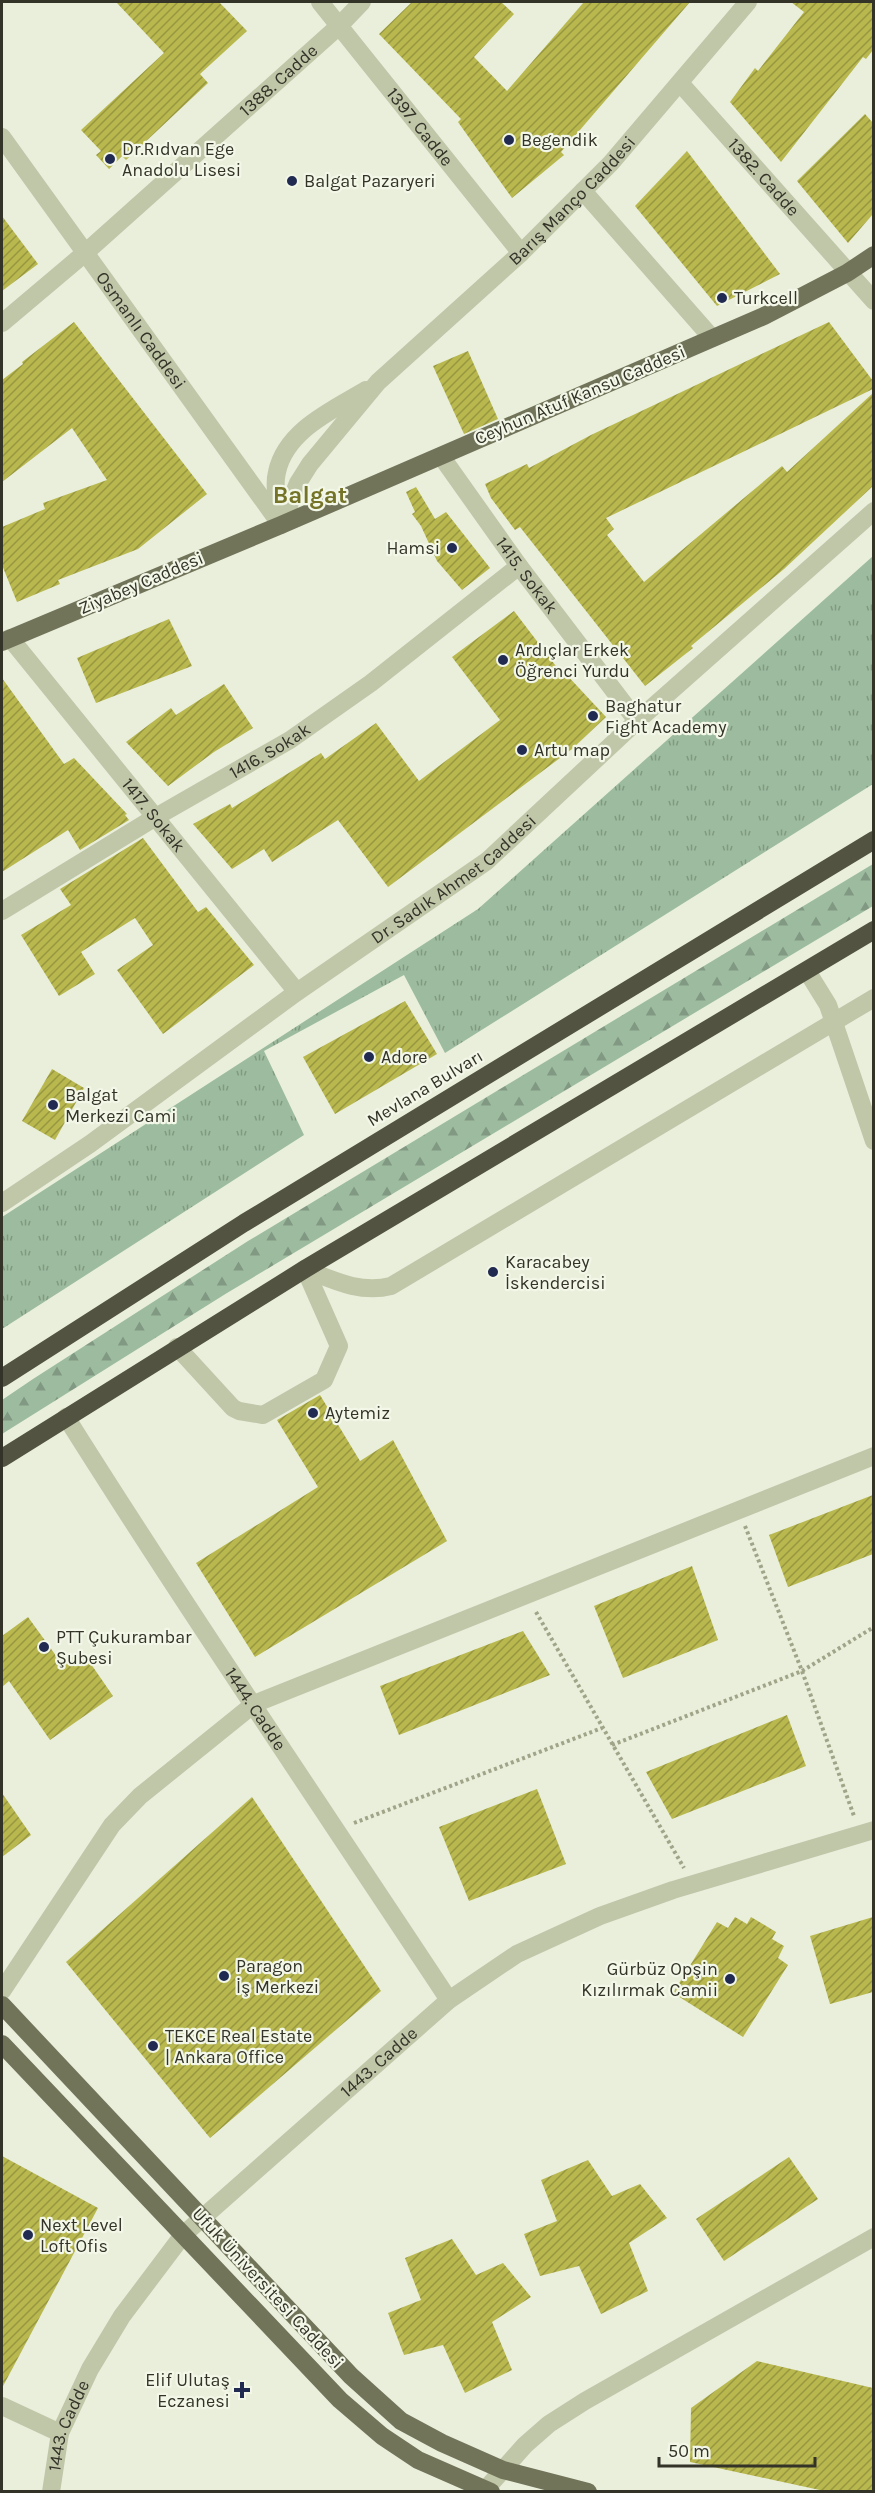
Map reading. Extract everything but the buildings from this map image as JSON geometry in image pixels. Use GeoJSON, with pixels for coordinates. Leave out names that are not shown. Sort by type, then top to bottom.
{"type":"FeatureCollection","features":[{"type":"Feature","properties":{"kind":"highway","name":"Mevlana Bulvarı"},"geometry":{"type":"LineString","coordinates":[[2,1378],[244,1223],[873,840]]}},
{"type":"Feature","properties":{"kind":"highway"},"geometry":{"type":"LineString","coordinates":[[2,1458],[305,1269],[873,930]]}},
{"type":"Feature","properties":{"kind":"main road","name":"Ceyhun Atuf Kansu Caddesi"},"geometry":{"type":"LineString","coordinates":[[281,525],[764,316],[847,273],[873,255]]}},
{"type":"Feature","properties":{"kind":"main road","name":"Ziyabey Caddesi"},"geometry":{"type":"LineString","coordinates":[[6,640],[281,525]]}},
{"type":"Feature","properties":{"kind":"main road","name":"Ufuk Üniversitesi Caddesi"},"geometry":{"type":"LineString","coordinates":[[2,2004],[351,2376],[401,2421],[442,2443],[503,2470],[588,2492]]}},
{"type":"Feature","properties":{"kind":"main road","name":"Ufuk Üniversitesi Caddesi"},"geometry":{"type":"LineString","coordinates":[[2,2044],[340,2400],[382,2436],[418,2460],[488,2491]]}},
{"type":"Feature","properties":{"kind":"street","name":"1397. Cadde"},"geometry":{"type":"LineString","coordinates":[[320,2],[521,253]]}},
{"type":"Feature","properties":{"kind":"street","name":"1388. Cadde"},"geometry":{"type":"LineString","coordinates":[[2,323],[85,253],[339,26],[362,2]]}},
{"type":"Feature","properties":{"kind":"street","name":"Barış Manço Caddesi"},"geometry":{"type":"LineString","coordinates":[[281,525],[297,483],[378,382],[521,253],[611,163],[748,2]]}},
{"type":"Feature","properties":{"kind":"street","name":"1382. Cadde"},"geometry":{"type":"LineString","coordinates":[[680,83],[873,302]]}},
{"type":"Feature","properties":{"kind":"street","name":"Osmanlı Caddesi"},"geometry":{"type":"LineString","coordinates":[[2,137],[281,525]]}},
{"type":"Feature","properties":{"kind":"street"},"geometry":{"type":"LineString","coordinates":[[583,191],[712,338]]}},
{"type":"Feature","properties":{"kind":"street","name":"Barış Manço Caddesi"},"geometry":{"type":"LineString","coordinates":[[281,525],[276,474],[284,454],[305,428],[378,382]]}},
{"type":"Feature","properties":{"kind":"street","name":"1415. Sokak"},"geometry":{"type":"LineString","coordinates":[[441,456],[519,566],[637,721]]}},
{"type":"Feature","properties":{"kind":"street","name":"Dr. Sadık Ahmet Caddesi"},"geometry":{"type":"LineString","coordinates":[[2,1203],[90,1144],[297,992],[487,861],[637,721],[873,511]]}},
{"type":"Feature","properties":{"kind":"street","name":"1416. Sokak"},"geometry":{"type":"LineString","coordinates":[[2,910],[154,818],[290,740],[371,683],[519,566]]}},
{"type":"Feature","properties":{"kind":"street","name":"1417. Sokak"},"geometry":{"type":"LineString","coordinates":[[6,640],[297,992]]}},
{"type":"Feature","properties":{"kind":"street"},"geometry":{"type":"LineString","coordinates":[[807,971],[828,1005],[873,1141]]}},
{"type":"Feature","properties":{"kind":"street"},"geometry":{"type":"LineString","coordinates":[[305,1269],[350,1286],[378,1289],[391,1286],[873,998]]}},
{"type":"Feature","properties":{"kind":"street"},"geometry":{"type":"LineString","coordinates":[[177,1347],[239,1411],[264,1415],[324,1380],[339,1346],[305,1269]]}},
{"type":"Feature","properties":{"kind":"street","name":"1444. Cadde"},"geometry":{"type":"LineString","coordinates":[[66,1417],[172,1584],[449,2000]]}},
{"type":"Feature","properties":{"kind":"street"},"geometry":{"type":"LineString","coordinates":[[2,1991],[112,1825],[140,1796],[254,1704],[873,1456]]}},
{"type":"Feature","properties":{"kind":"street","name":"1443. Cadde"},"geometry":{"type":"LineString","coordinates":[[51,2492],[60,2433],[90,2368],[122,2316],[183,2235],[449,2000],[518,1954],[600,1916],[693,1884],[867,1832]]}},
{"type":"Feature","properties":{"kind":"street"},"geometry":{"type":"LineString","coordinates":[[488,2491],[525,2445],[541,2431],[585,2401],[873,2237]]}},
{"type":"Feature","properties":{"kind":"street"},"geometry":{"type":"LineString","coordinates":[[2,2406],[60,2433]]}},
{"type":"Feature","properties":{"kind":"path"},"geometry":{"type":"LineString","coordinates":[[739,1509],[867,1832]]}},
{"type":"Feature","properties":{"kind":"path"},"geometry":{"type":"LineString","coordinates":[[539,1619],[693,1884]]}},
{"type":"Feature","properties":{"kind":"path"},"geometry":{"type":"LineString","coordinates":[[612,1745],[802,1671],[873,1627]]}},
{"type":"Feature","properties":{"kind":"path"},"geometry":{"type":"LineString","coordinates":[[337,1830],[602,1728]]}},
{"type":"Feature","properties":{"kind":"green space"},"geometry":{"type":"Polygon","coordinates":[[[873,556],[873,784],[445,1053],[404,975],[264,1051],[304,1135],[2,1329],[2,1217],[478,909],[873,556]]]}},
{"type":"Feature","properties":{"kind":"green space"},"geometry":{"type":"Polygon","coordinates":[[[873,864],[873,906],[227,1293],[2,1434],[2,1400],[33,1379],[248,1241],[873,864]]]}},
{"type":"Feature","properties":{"kind":"place","name":"Begendik"},"geometry":{"type":"Point","coordinates":[509,140]}},
{"type":"Feature","properties":{"kind":"place","name":"Dr.Rıdvan Ege Anadolu Lisesi"},"geometry":{"type":"Point","coordinates":[110,159]}},
{"type":"Feature","properties":{"kind":"place","name":"Balgat Pazaryeri"},"geometry":{"type":"Point","coordinates":[292,181]}},
{"type":"Feature","properties":{"kind":"place","name":"Turkcell"},"geometry":{"type":"Point","coordinates":[722,298]}},
{"type":"Feature","properties":{"kind":"place","name":"Hamsi"},"geometry":{"type":"Point","coordinates":[452,548]}},
{"type":"Feature","properties":{"kind":"place","name":"Ardıçlar Erkek Öğrenci Yurdu"},"geometry":{"type":"Point","coordinates":[503,660]}},
{"type":"Feature","properties":{"kind":"place","name":"Baghatur Fight Academy"},"geometry":{"type":"Point","coordinates":[593,716]}},
{"type":"Feature","properties":{"kind":"place","name":"Artu map"},"geometry":{"type":"Point","coordinates":[522,750]}},
{"type":"Feature","properties":{"kind":"place","name":"Adore"},"geometry":{"type":"Point","coordinates":[369,1057]}},
{"type":"Feature","properties":{"kind":"place","name":"Balgat Merkezi Cami"},"geometry":{"type":"Point","coordinates":[53,1105]}},
{"type":"Feature","properties":{"kind":"place","name":"Karacabey İskendercisi"},"geometry":{"type":"Point","coordinates":[493,1272]}},
{"type":"Feature","properties":{"kind":"place","name":"Aytemiz"},"geometry":{"type":"Point","coordinates":[313,1413]}},
{"type":"Feature","properties":{"kind":"place","name":"PTT Çukurambar Şubesi"},"geometry":{"type":"Point","coordinates":[44,1647]}},
{"type":"Feature","properties":{"kind":"place","name":"Paragon İş Merkezi"},"geometry":{"type":"Point","coordinates":[224,1976]}},
{"type":"Feature","properties":{"kind":"place","name":"Gürbüz Opşin Kızılırmak Camii"},"geometry":{"type":"Point","coordinates":[730,1979]}},
{"type":"Feature","properties":{"kind":"place","name":"TEKCE Real Estate | Ankara Office"},"geometry":{"type":"Point","coordinates":[153,2046]}},
{"type":"Feature","properties":{"kind":"place","name":"Next Level Loft Ofis"},"geometry":{"type":"Point","coordinates":[28,2235]}},
{"type":"Feature","properties":{"kind":"place","name":"Elif Ulutaş Eczanesi"},"geometry":{"type":"Point","coordinates":[242,2390]}},
{"type":"Feature","properties":{"kind":"district","name":"Balgat"},"geometry":{"type":"Point","coordinates":[310,495]}}]}
